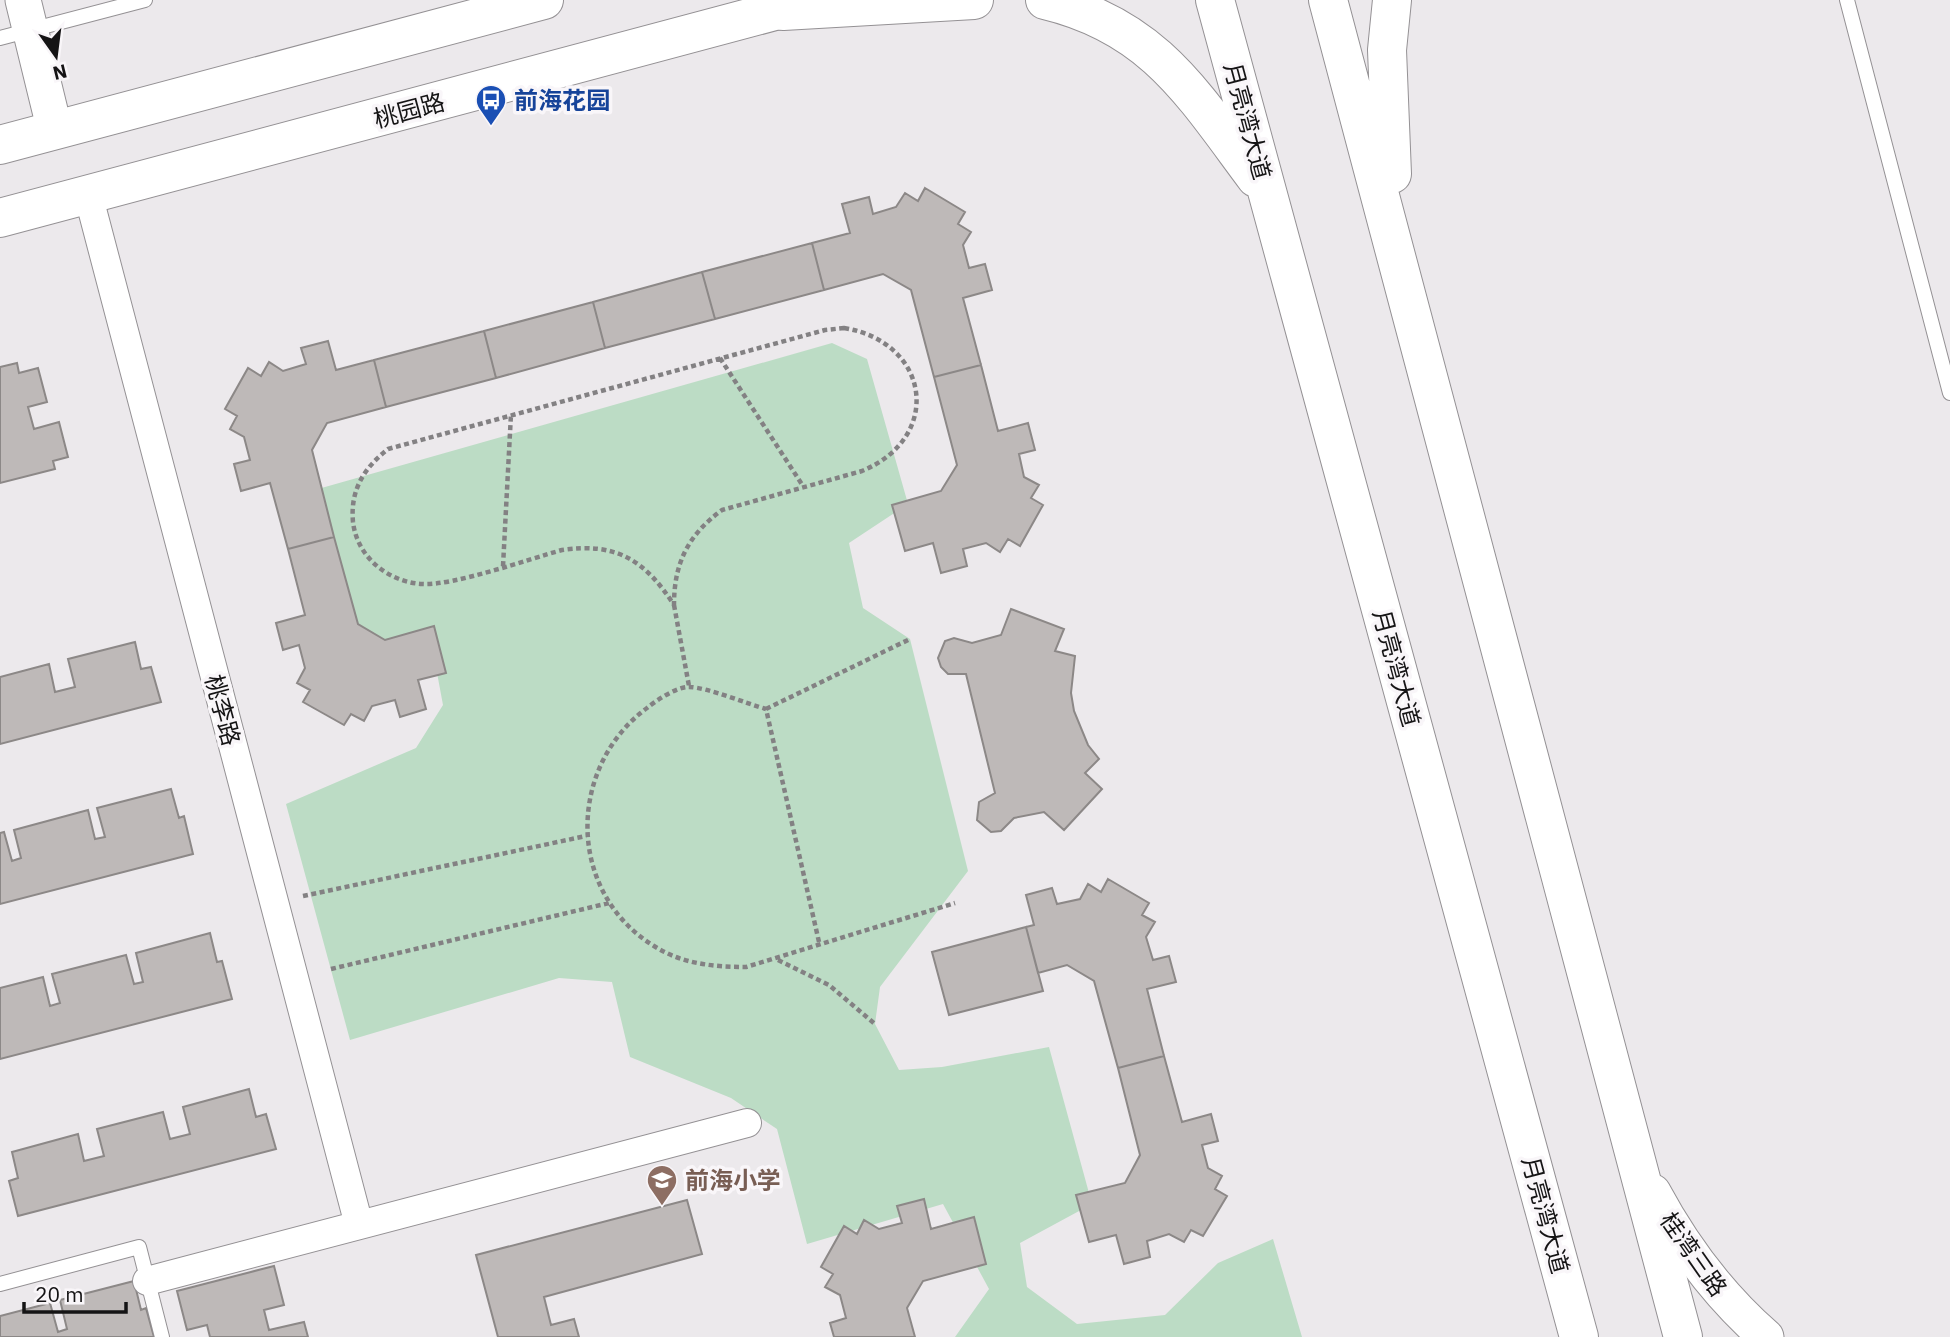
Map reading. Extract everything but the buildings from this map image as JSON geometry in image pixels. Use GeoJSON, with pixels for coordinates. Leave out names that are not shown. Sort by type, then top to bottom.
{"type":"FeatureCollection","features":[{"type":"Feature","properties":{"kind":"main road"},"geometry":{"type":"LineString","coordinates":[[0,145],[544,0]]}},
{"type":"Feature","properties":{"kind":"main road","name":"桃园路"},"geometry":{"type":"LineString","coordinates":[[0,218],[800,6],[974,0]]}},
{"type":"Feature","properties":{"kind":"main road"},"geometry":{"type":"LineString","coordinates":[[1045,0],[1081,9],[1154,52],[1189,90],[1268,194]]}},
{"type":"Feature","properties":{"kind":"main road","name":"月亮湾大道"},"geometry":{"type":"LineString","coordinates":[[1215,0],[1571,1325]]}},
{"type":"Feature","properties":{"kind":"main road"},"geometry":{"type":"LineString","coordinates":[[1328,0],[1394,239],[1683,1337]]}},
{"type":"Feature","properties":{"kind":"main road"},"geometry":{"type":"LineString","coordinates":[[1392,0],[1387,50],[1394,239]]}},
{"type":"Feature","properties":{"kind":"street"},"geometry":{"type":"LineString","coordinates":[[18,23],[55,131]]}},
{"type":"Feature","properties":{"kind":"street","name":"桃李路"},"geometry":{"type":"LineString","coordinates":[[88,194],[359,1225]]}},
{"type":"Feature","properties":{"kind":"street"},"geometry":{"type":"LineString","coordinates":[[147,1281],[747,1123]]}},
{"type":"Feature","properties":{"kind":"street","name":"桂湾三路"},"geometry":{"type":"LineString","coordinates":[[1635,1160],[1674,1230],[1705,1276],[1735,1310],[1766,1337]]}},
{"type":"Feature","properties":{"kind":"lane"},"geometry":{"type":"LineString","coordinates":[[18,23],[145,0]]}},
{"type":"Feature","properties":{"kind":"lane"},"geometry":{"type":"LineString","coordinates":[[1847,0],[1950,393]]}},
{"type":"Feature","properties":{"kind":"lane"},"geometry":{"type":"LineString","coordinates":[[0,1284],[139,1247],[162,1337]]}},
{"type":"Feature","properties":{"kind":"path"},"geometry":{"type":"LineString","coordinates":[[674,605],[647,569],[628,557],[585,547],[562,550],[443,582],[424,585],[406,582],[388,575],[373,563],[354,531],[354,493],[362,475],[388,449],[720,358],[844,328],[880,338],[906,364],[914,382],[916,401],[907,437],[895,452],[862,471],[722,510],[704,524],[689,541],[679,561],[674,583],[674,605],[689,686]]}},
{"type":"Feature","properties":{"kind":"path"},"geometry":{"type":"LineString","coordinates":[[720,358],[803,486]]}},
{"type":"Feature","properties":{"kind":"path"},"geometry":{"type":"LineString","coordinates":[[503,566],[511,414]]}},
{"type":"Feature","properties":{"kind":"path"},"geometry":{"type":"LineString","coordinates":[[910,639],[766,709],[689,686],[658,699],[632,719],[611,743],[595,772],[586,835],[593,870],[609,902],[629,927],[654,947],[683,960],[714,967],[746,967],[777,960],[819,942],[955,903]]}},
{"type":"Feature","properties":{"kind":"path"},"geometry":{"type":"LineString","coordinates":[[766,709],[819,942]]}},
{"type":"Feature","properties":{"kind":"path"},"geometry":{"type":"LineString","coordinates":[[274,904],[586,835]]}},
{"type":"Feature","properties":{"kind":"path"},"geometry":{"type":"LineString","coordinates":[[331,969],[609,902]]}},
{"type":"Feature","properties":{"kind":"path"},"geometry":{"type":"LineString","coordinates":[[777,960],[829,985],[875,1024]]}},
{"type":"Feature","properties":{"kind":"green space"},"geometry":{"type":"Polygon","coordinates":[[[832,343],[867,359],[908,504],[849,543],[863,608],[910,639],[968,871],[880,987],[875,1024],[899,1070],[942,1067],[1049,1047],[1092,1204],[1020,1243],[1027,1287],[1077,1324],[1165,1315],[1218,1263],[1273,1239],[1302,1337],[955,1337],[989,1289],[943,1204],[807,1244],[777,1129],[731,1098],[630,1057],[612,982],[559,978],[350,1040],[286,804],[416,748],[443,705],[432,646],[347,653],[318,489],[832,343]]]}},
{"type":"Feature","properties":{"kind":"place","name":"前海花园"},"geometry":{"type":"Point","coordinates":[491,127]}},
{"type":"Feature","properties":{"kind":"place","name":"前海小学"},"geometry":{"type":"Point","coordinates":[662,1207]}}]}
